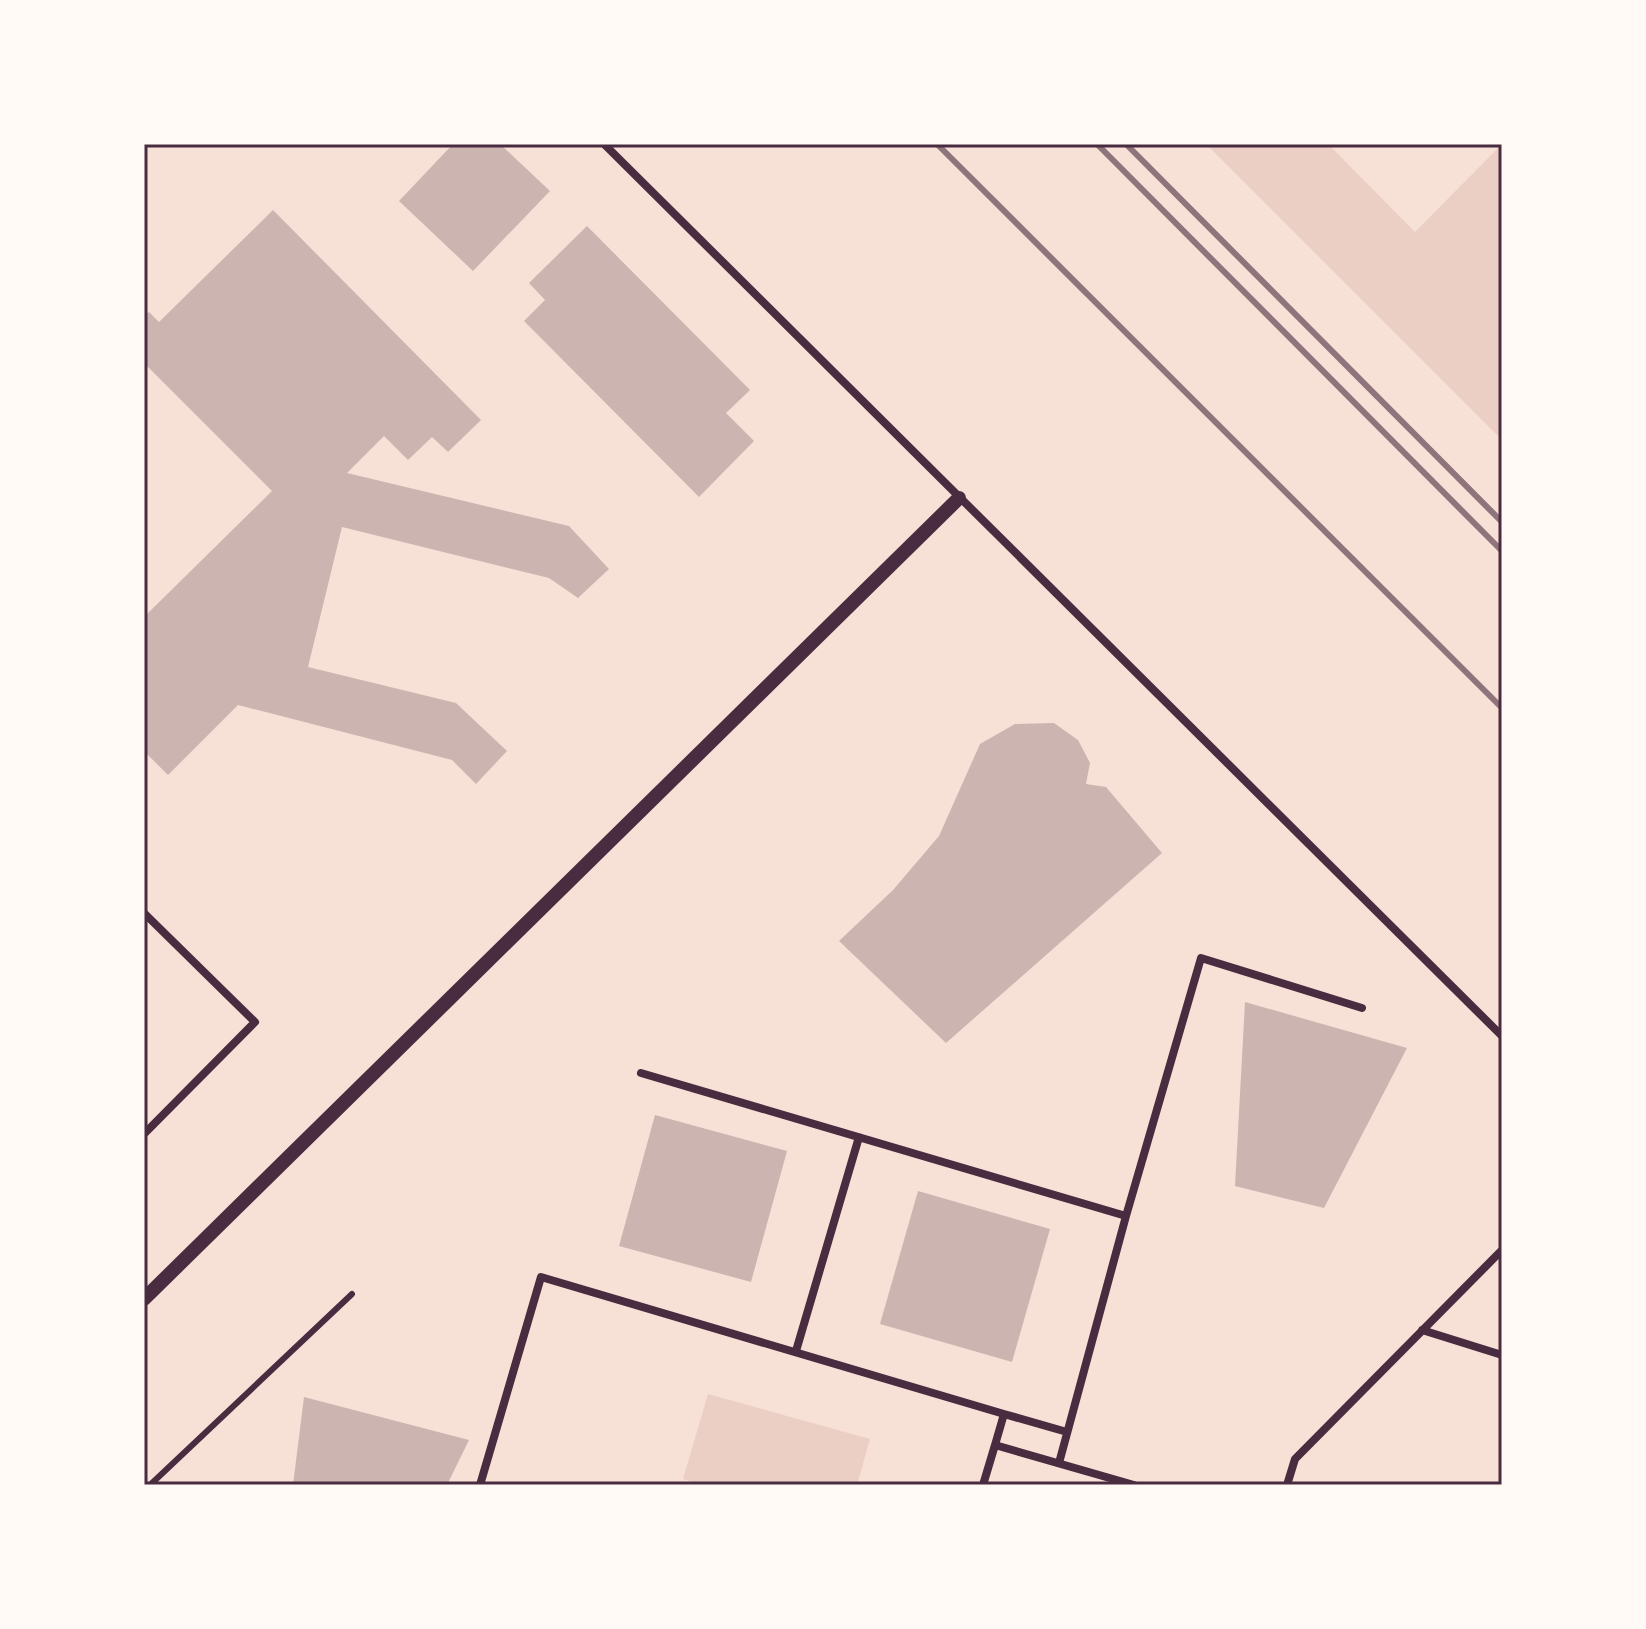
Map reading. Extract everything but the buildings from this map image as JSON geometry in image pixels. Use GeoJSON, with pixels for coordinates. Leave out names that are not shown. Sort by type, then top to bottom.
{"type":"FeatureCollection","features":[{"type":"Feature","properties":{"kind":"street"},"geometry":{"type":"LineString","coordinates":[[604,144],[1502,1036]]}},
{"type":"Feature","properties":{"kind":"street"},"geometry":{"type":"LineString","coordinates":[[144,1299],[959,498]]}},
{"type":"Feature","properties":{"kind":"street"},"geometry":{"type":"LineString","coordinates":[[144,913],[255,1022],[144,1134]]}},
{"type":"Feature","properties":{"kind":"street"},"geometry":{"type":"LineString","coordinates":[[1059,1463],[1201,958],[1362,1008]]}},
{"type":"Feature","properties":{"kind":"street"},"geometry":{"type":"LineString","coordinates":[[641,1073],[1126,1216]]}},
{"type":"Feature","properties":{"kind":"street"},"geometry":{"type":"LineString","coordinates":[[796,1351],[859,1137]]}},
{"type":"Feature","properties":{"kind":"street"},"geometry":{"type":"LineString","coordinates":[[1287,1485],[1295,1459],[1502,1250]]}},
{"type":"Feature","properties":{"kind":"street"},"geometry":{"type":"LineString","coordinates":[[480,1485],[541,1277],[1067,1432]]}},
{"type":"Feature","properties":{"kind":"street"},"geometry":{"type":"LineString","coordinates":[[1422,1330],[1502,1355]]}},
{"type":"Feature","properties":{"kind":"street"},"geometry":{"type":"LineString","coordinates":[[983,1485],[1004,1414]]}},
{"type":"Feature","properties":{"kind":"street"},"geometry":{"type":"LineString","coordinates":[[995,1445],[1134,1485]]}},
{"type":"Feature","properties":{"kind":"lane"},"geometry":{"type":"LineString","coordinates":[[150,1485],[352,1294]]}},
{"type":"Feature","properties":{"kind":"shaded area"},"geometry":{"type":"Polygon","coordinates":[[[1206,144],[1328,144],[1415,232],[1502,144],[1502,440],[1206,144]]]}},
{"type":"Feature","properties":{"kind":"shaded area"},"geometry":{"type":"Polygon","coordinates":[[[708,1394],[870,1439],[857,1485],[702,1485],[683,1479],[708,1394]]]}},
{"type":"Feature","properties":{"kind":"railway"},"geometry":{"type":"LineString","coordinates":[[937,144],[1502,708]]}},
{"type":"Feature","properties":{"kind":"railway"},"geometry":{"type":"LineString","coordinates":[[1097,144],[1502,551]]}},
{"type":"Feature","properties":{"kind":"railway"},"geometry":{"type":"LineString","coordinates":[[1126,144],[1502,522]]}}]}
